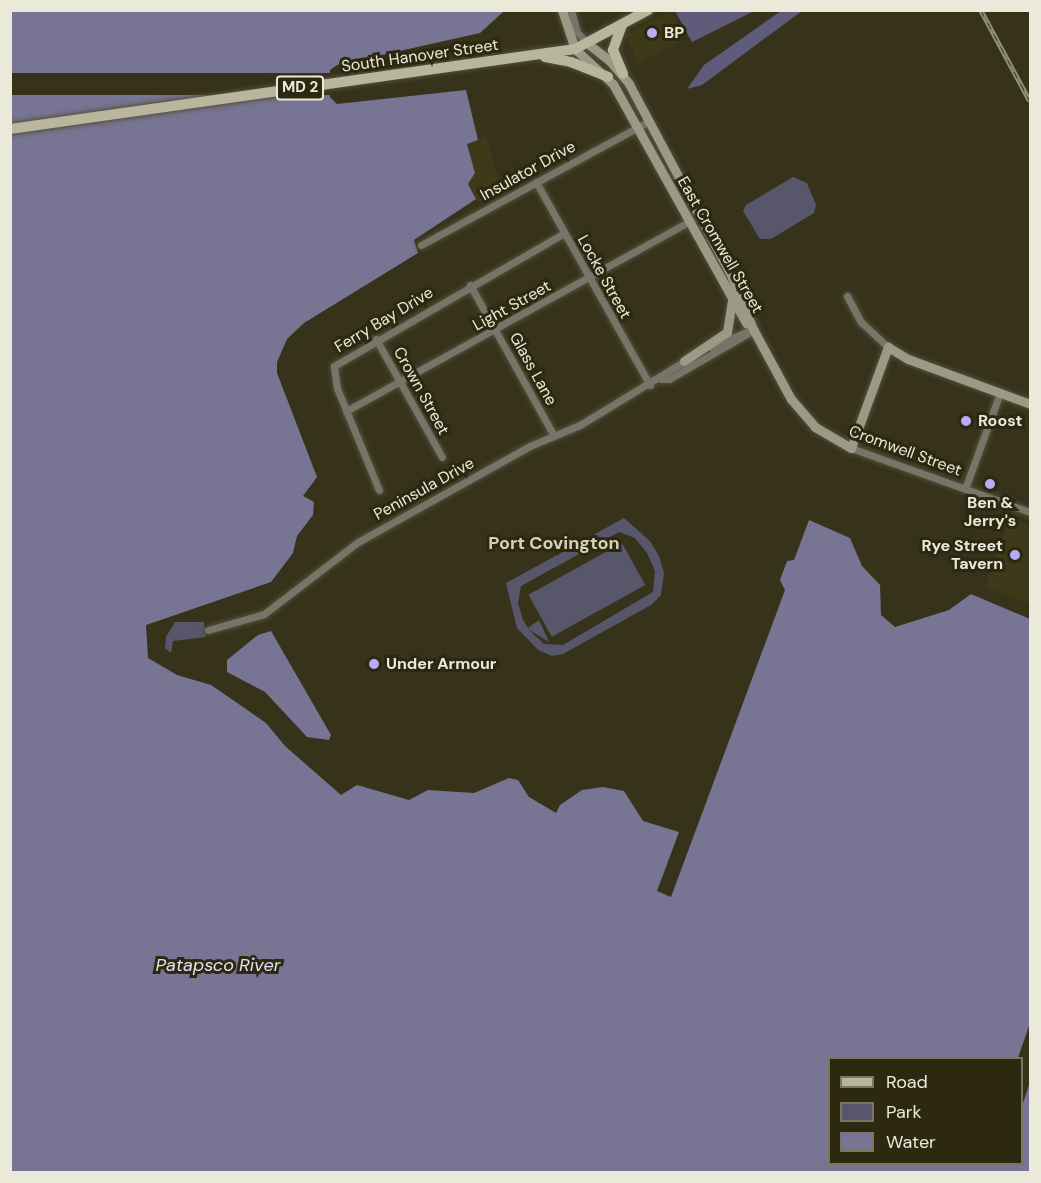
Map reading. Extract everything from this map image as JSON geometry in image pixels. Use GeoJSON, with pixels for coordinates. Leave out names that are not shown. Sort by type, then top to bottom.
{"type":"FeatureCollection","features":[{"type":"Feature","properties":{"kind":"main road","name":"South Hanover Street"},"geometry":{"type":"LineString","coordinates":[[10,129],[575,49],[648,10]]}},
{"type":"Feature","properties":{"kind":"main road"},"geometry":{"type":"LineString","coordinates":[[622,25],[613,50],[622,74]]}},
{"type":"Feature","properties":{"kind":"main road"},"geometry":{"type":"LineString","coordinates":[[536,56],[574,63],[608,77]]}},
{"type":"Feature","properties":{"kind":"street"},"geometry":{"type":"LineString","coordinates":[[562,10],[575,49]]}},
{"type":"Feature","properties":{"kind":"street"},"geometry":{"type":"LineString","coordinates":[[571,10],[577,32],[587,43]]}},
{"type":"Feature","properties":{"kind":"street","name":"East Cromwell Street"},"geometry":{"type":"LineString","coordinates":[[587,43],[622,74],[649,120],[730,273],[753,329]]}},
{"type":"Feature","properties":{"kind":"street","name":"East Cromwell Street"},"geometry":{"type":"LineString","coordinates":[[575,49],[608,77],[732,301],[753,329]]}},
{"type":"Feature","properties":{"kind":"street","name":"Insulator Drive"},"geometry":{"type":"LineString","coordinates":[[421,245],[649,120]]}},
{"type":"Feature","properties":{"kind":"street","name":"Locke Street"},"geometry":{"type":"LineString","coordinates":[[536,182],[650,385]]}},
{"type":"Feature","properties":{"kind":"street","name":"Light Street"},"geometry":{"type":"LineString","coordinates":[[346,411],[689,222]]}},
{"type":"Feature","properties":{"kind":"street","name":"Ferry Bay Drive"},"geometry":{"type":"LineString","coordinates":[[379,490],[346,411],[334,366],[376,339],[564,233]]}},
{"type":"Feature","properties":{"kind":"street","name":"Glass Lane"},"geometry":{"type":"LineString","coordinates":[[470,285],[554,434]]}},
{"type":"Feature","properties":{"kind":"street"},"geometry":{"type":"LineString","coordinates":[[847,296],[869,332],[908,359],[1030,404]]}},
{"type":"Feature","properties":{"kind":"street"},"geometry":{"type":"LineString","coordinates":[[684,361],[727,332],[732,301]]}},
{"type":"Feature","properties":{"kind":"street","name":"Peninsula Drive"},"geometry":{"type":"LineString","coordinates":[[208,630],[264,614],[346,549],[554,434],[580,424],[661,379],[684,361],[753,329]]}},
{"type":"Feature","properties":{"kind":"street","name":"Peninsula Drive"},"geometry":{"type":"LineString","coordinates":[[661,379],[678,374],[753,329]]}},
{"type":"Feature","properties":{"kind":"street","name":"Cromwell Street"},"geometry":{"type":"LineString","coordinates":[[753,329],[800,412],[823,433],[851,448],[1030,512]]}},
{"type":"Feature","properties":{"kind":"street","name":"Crown Street"},"geometry":{"type":"LineString","coordinates":[[376,339],[442,458]]}},
{"type":"Feature","properties":{"kind":"street"},"geometry":{"type":"LineString","coordinates":[[851,448],[888,346]]}},
{"type":"Feature","properties":{"kind":"street"},"geometry":{"type":"LineString","coordinates":[[965,489],[1000,393]]}},
{"type":"Feature","properties":{"kind":"shaded area"},"geometry":{"type":"Polygon","coordinates":[[[671,11],[682,31],[679,42],[639,64],[625,35],[671,11]]]}},
{"type":"Feature","properties":{"kind":"shaded area"},"geometry":{"type":"Polygon","coordinates":[[[675,11],[754,11],[692,42],[675,11]]]}},
{"type":"Feature","properties":{"kind":"shaded area"},"geometry":{"type":"Polygon","coordinates":[[[781,11],[802,11],[702,85],[687,89],[704,65],[781,11]]]}},
{"type":"Feature","properties":{"kind":"shaded area"},"geometry":{"type":"Polygon","coordinates":[[[486,136],[503,197],[486,207],[476,199],[468,184],[475,173],[467,143],[486,136]]]}},
{"type":"Feature","properties":{"kind":"shaded area"},"geometry":{"type":"Polygon","coordinates":[[[1009,518],[1030,526],[1030,603],[985,587],[1009,518]]]}},
{"type":"Feature","properties":{"kind":"green space"},"geometry":{"type":"Polygon","coordinates":[[[793,177],[807,183],[816,205],[814,213],[771,239],[760,239],[743,211],[746,205],[793,177]]]}},
{"type":"Feature","properties":{"kind":"green space"},"geometry":{"type":"Polygon","coordinates":[[[624,518],[650,541],[659,556],[664,573],[661,595],[651,605],[563,654],[552,656],[538,650],[517,628],[506,583],[624,518]],[[619,532],[521,586],[518,603],[523,620],[528,628],[539,620],[549,642],[528,629],[544,644],[563,645],[653,592],[655,571],[647,553],[635,538],[619,532]]]}},
{"type":"Feature","properties":{"kind":"green space"},"geometry":{"type":"Polygon","coordinates":[[[622,543],[645,585],[552,637],[528,595],[622,543]]]}},
{"type":"Feature","properties":{"kind":"green space"},"geometry":{"type":"Polygon","coordinates":[[[175,622],[204,622],[206,637],[173,641],[171,653],[165,648],[166,637],[175,622]]]}},
{"type":"Feature","properties":{"kind":"water","name":"Patapsco River"},"geometry":{"type":"Polygon","coordinates":[[[10,11],[504,11],[480,33],[337,65],[330,70],[330,97],[337,104],[466,90],[478,140],[467,144],[475,173],[468,184],[476,199],[414,240],[418,253],[304,323],[287,339],[277,362],[277,373],[317,477],[303,496],[314,502],[313,515],[297,536],[293,553],[271,582],[146,625],[148,658],[177,675],[211,685],[266,723],[285,746],[341,795],[357,785],[409,800],[428,790],[474,793],[509,778],[518,780],[529,797],[556,813],[560,805],[582,790],[603,787],[624,791],[643,821],[679,832],[657,891],[671,897],[785,590],[780,580],[787,561],[794,560],[809,520],[850,538],[862,566],[880,585],[881,615],[895,627],[949,610],[971,594],[1030,619],[1030,1172],[11,1172],[10,11]]]}},
{"type":"Feature","properties":{"kind":"water"},"geometry":{"type":"Polygon","coordinates":[[[271,631],[331,735],[329,740],[307,737],[265,692],[227,672],[227,660],[258,635],[271,631]]]}},
{"type":"Feature","properties":{"kind":"pier"},"geometry":{"type":"Polygon","coordinates":[[[10,73],[333,73],[333,95],[10,95],[10,73]]]}},
{"type":"Feature","properties":{"kind":"pier"},"geometry":{"type":"Polygon","coordinates":[[[1030,1023],[1030,1082],[1023,1103],[1023,1057],[1018,1057],[1030,1023]]]}},
{"type":"Feature","properties":{"kind":"railway"},"geometry":{"type":"LineString","coordinates":[[981,10],[1030,101]]}},
{"type":"Feature","properties":{"kind":"place","name":"BP"},"geometry":{"type":"Point","coordinates":[652,33]}},
{"type":"Feature","properties":{"kind":"place","name":"Roost"},"geometry":{"type":"Point","coordinates":[966,421]}},
{"type":"Feature","properties":{"kind":"place","name":"Ben & Jerry's"},"geometry":{"type":"Point","coordinates":[990,484]}},
{"type":"Feature","properties":{"kind":"place","name":"Rye Street Tavern"},"geometry":{"type":"Point","coordinates":[1015,555]}},
{"type":"Feature","properties":{"kind":"place","name":"Under Armour"},"geometry":{"type":"Point","coordinates":[374,664]}},
{"type":"Feature","properties":{"kind":"district","name":"Port Covington"},"geometry":{"type":"Point","coordinates":[554,543]}}]}
